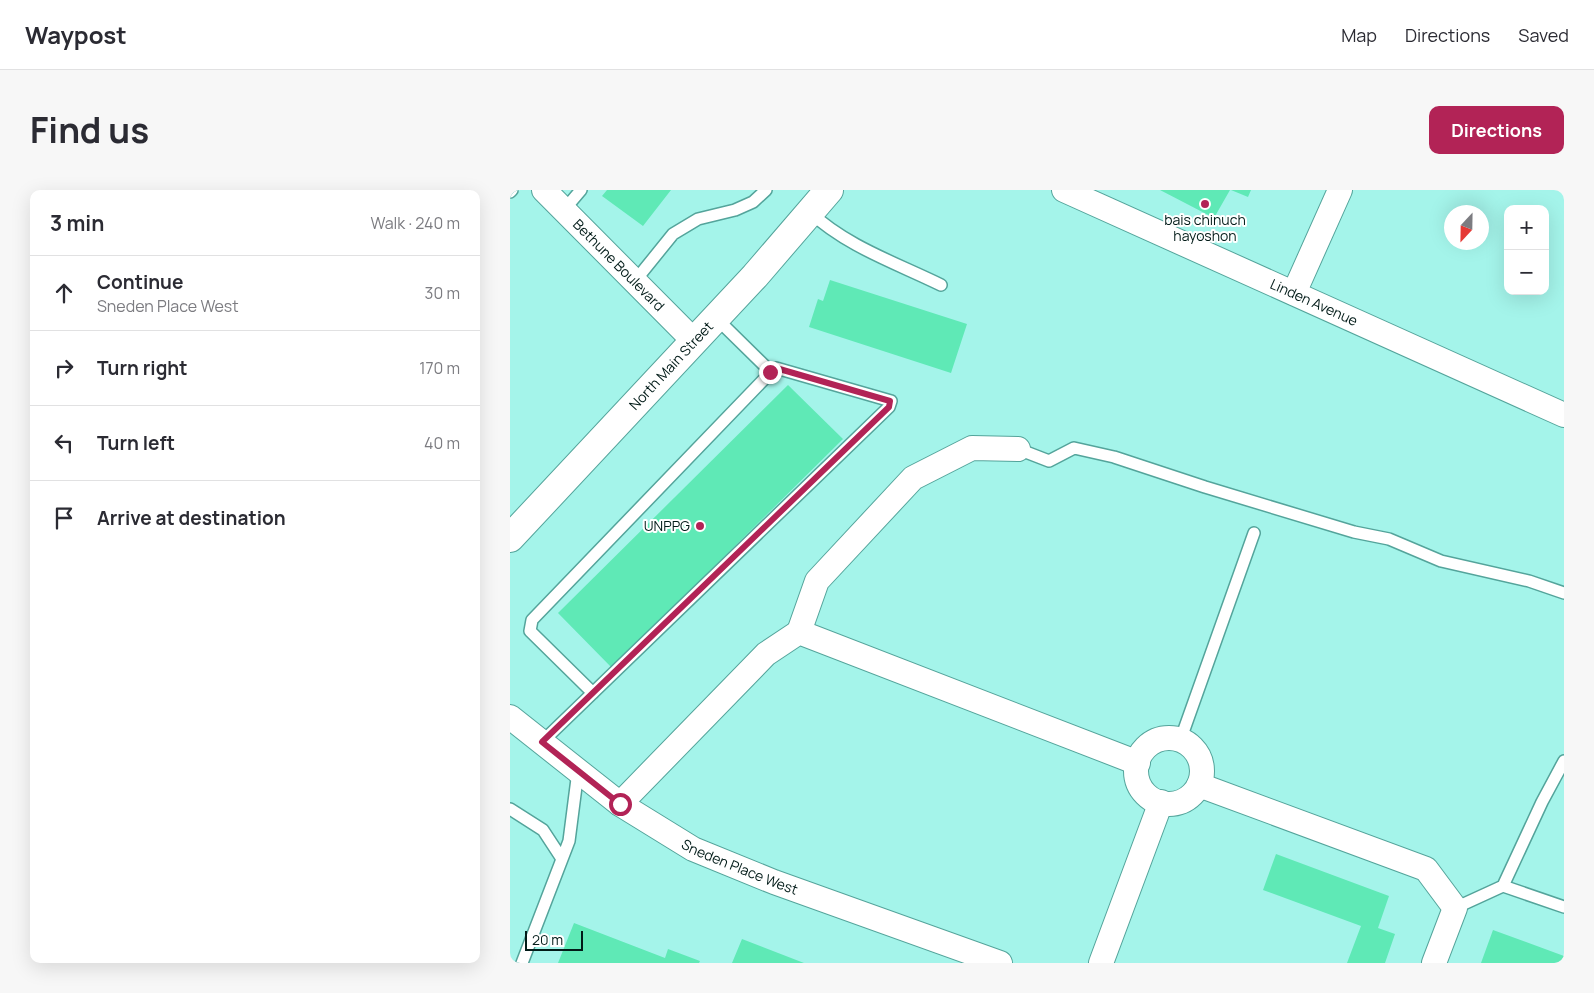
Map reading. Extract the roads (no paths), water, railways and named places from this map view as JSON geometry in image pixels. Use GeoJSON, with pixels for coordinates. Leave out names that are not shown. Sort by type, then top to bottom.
{"type":"FeatureCollection","features":[{"type":"Feature","properties":{"kind":"main road","name":"North Main Street"},"geometry":{"type":"LineString","coordinates":[[510,538],[693,340],[755,276],[829,190]]}},
{"type":"Feature","properties":{"kind":"street","name":"Bethune Boulevard"},"geometry":{"type":"LineString","coordinates":[[544,190],[693,340]]}},
{"type":"Feature","properties":{"kind":"street","name":"Linden Avenue"},"geometry":{"type":"LineString","coordinates":[[1064,190],[1564,414]]}},
{"type":"Feature","properties":{"kind":"street"},"geometry":{"type":"LineString","coordinates":[[1294,293],[1340,190]]}},
{"type":"Feature","properties":{"kind":"street"},"geometry":{"type":"LineString","coordinates":[[620,804],[766,654],[799,632],[817,581],[913,478],[972,448],[1018,449]]}},
{"type":"Feature","properties":{"kind":"street"},"geometry":{"type":"LineString","coordinates":[[799,632],[1138,763]]}},
{"type":"Feature","properties":{"kind":"street","name":"Sneden Place West"},"geometry":{"type":"LineString","coordinates":[[510,716],[620,804],[693,849],[774,882],[1000,963]]}},
{"type":"Feature","properties":{"kind":"street"},"geometry":{"type":"LineString","coordinates":[[1174,738],[1192,747],[1202,765],[1202,775],[1199,785],[1193,794],[1172,804],[1161,802],[1151,798],[1142,790],[1138,780],[1138,763],[1139,757],[1154,742],[1174,738]]}},
{"type":"Feature","properties":{"kind":"street"},"geometry":{"type":"LineString","coordinates":[[1199,785],[1426,869],[1454,908],[1434,963]]}},
{"type":"Feature","properties":{"kind":"street"},"geometry":{"type":"LineString","coordinates":[[1102,963],[1161,802]]}},
{"type":"Feature","properties":{"kind":"lane"},"geometry":{"type":"LineString","coordinates":[[564,210],[581,190]]}},
{"type":"Feature","properties":{"kind":"lane"},"geometry":{"type":"LineString","coordinates":[[635,281],[673,234],[698,219],[735,210],[753,202],[766,190]]}},
{"type":"Feature","properties":{"kind":"lane"},"geometry":{"type":"LineString","coordinates":[[810,212],[842,238],[941,285]]}},
{"type":"Feature","properties":{"kind":"lane"},"geometry":{"type":"LineString","coordinates":[[715,317],[770,372]]}},
{"type":"Feature","properties":{"kind":"lane"},"geometry":{"type":"LineString","coordinates":[[542,742],[594,693],[889,407],[890,401],[776,368],[770,372],[532,620],[530,631],[594,693]]}},
{"type":"Feature","properties":{"kind":"lane"},"geometry":{"type":"LineString","coordinates":[[1018,449],[1049,461],[1074,448],[1114,457],[1354,532],[1389,539],[1441,561],[1529,581],[1564,592]]}},
{"type":"Feature","properties":{"kind":"lane"},"geometry":{"type":"LineString","coordinates":[[1180,741],[1254,533]]}},
{"type":"Feature","properties":{"kind":"lane"},"geometry":{"type":"LineString","coordinates":[[1454,908],[1503,886],[1542,802],[1564,761]]}},
{"type":"Feature","properties":{"kind":"lane"},"geometry":{"type":"LineString","coordinates":[[522,963],[569,841],[578,771]]}},
{"type":"Feature","properties":{"kind":"lane"},"geometry":{"type":"LineString","coordinates":[[510,809],[543,830],[562,859]]}},
{"type":"Feature","properties":{"kind":"lane"},"geometry":{"type":"LineString","coordinates":[[1503,886],[1564,907]]}},
{"type":"Feature","properties":{"kind":"place","name":"bais chinuch hayoshon"},"geometry":{"type":"Point","coordinates":[1205,204]}},
{"type":"Feature","properties":{"kind":"place","name":"UNPPG"},"geometry":{"type":"Point","coordinates":[700,526]}}]}
